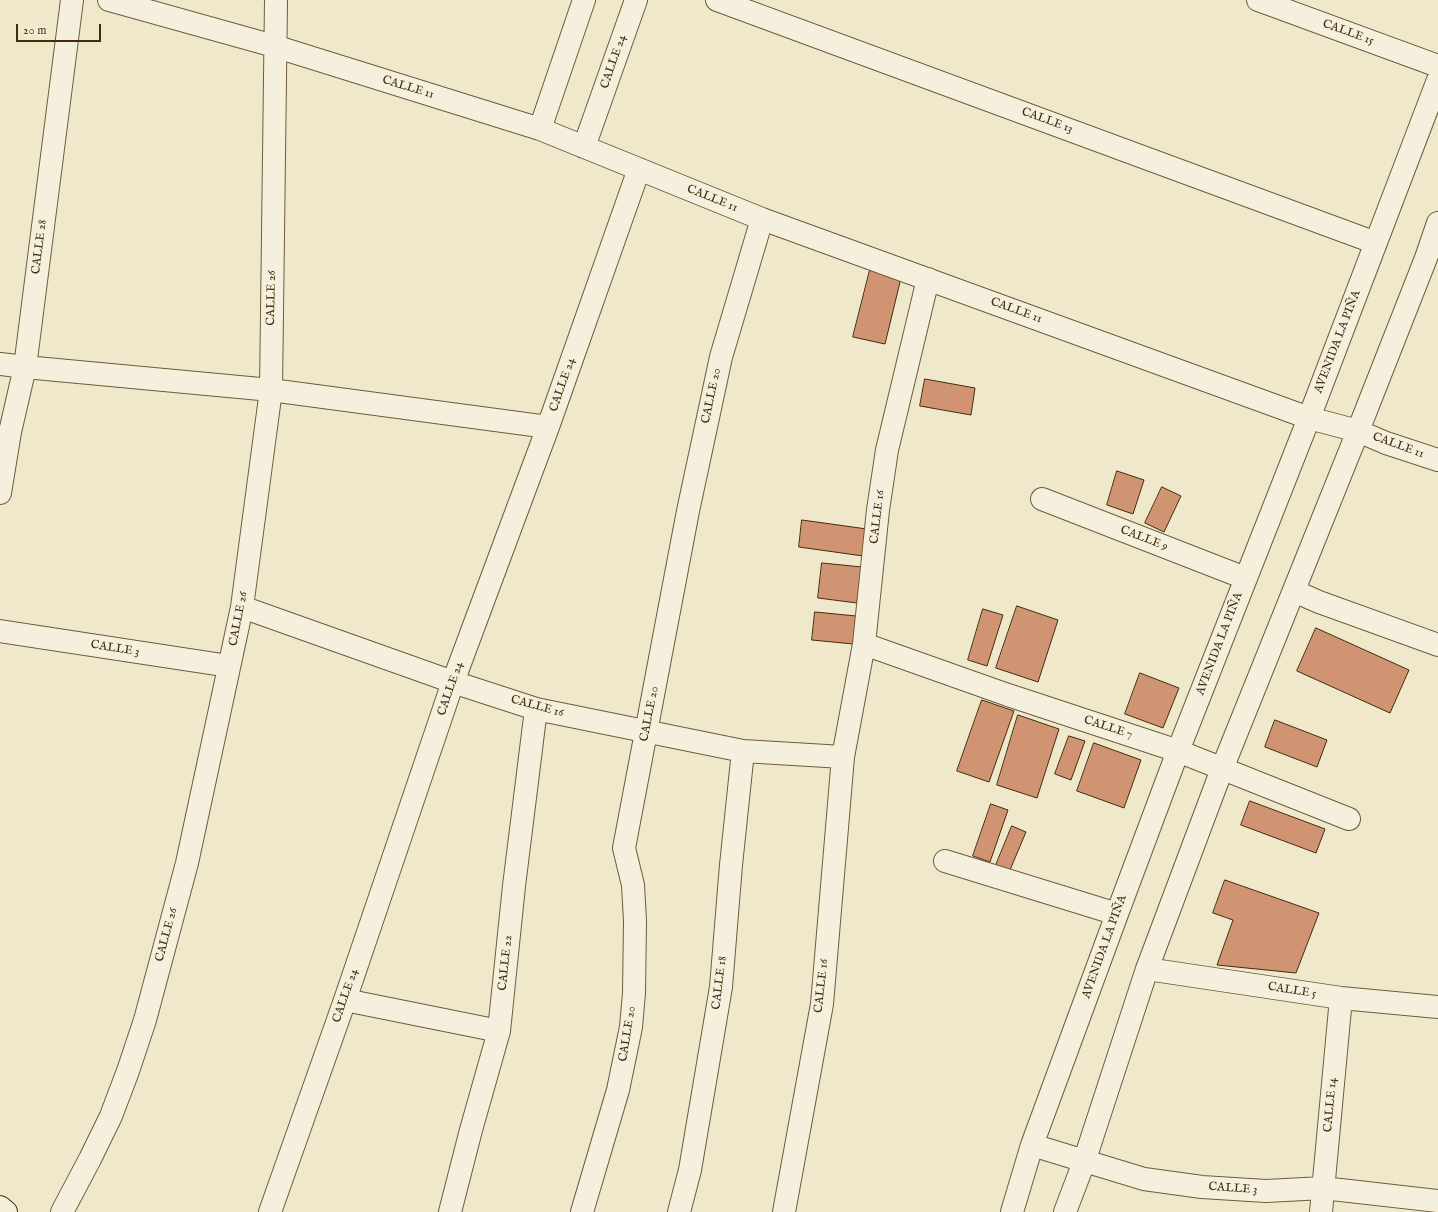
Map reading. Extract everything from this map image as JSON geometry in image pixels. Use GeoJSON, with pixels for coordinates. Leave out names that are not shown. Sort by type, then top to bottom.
{"type":"FeatureCollection","features":[{"type":"Feature","properties":{"kind":"street","name":"CALLE 28"},"geometry":{"type":"LineString","coordinates":[[0,493],[10,432],[25,368],[72,0]]}},
{"type":"Feature","properties":{"kind":"street","name":"CALLE 11"},"geometry":{"type":"LineString","coordinates":[[109,0],[274,46],[540,129],[762,219],[1309,418],[1358,431],[1386,443],[1438,460]]}},
{"type":"Feature","properties":{"kind":"street","name":"CALLE 26"},"geometry":{"type":"LineString","coordinates":[[62,1212],[111,1116],[145,1020],[187,863],[242,607],[271,390],[274,46],[276,0]]}},
{"type":"Feature","properties":{"kind":"street"},"geometry":{"type":"LineString","coordinates":[[540,129],[584,0]]}},
{"type":"Feature","properties":{"kind":"street","name":"CALLE 24"},"geometry":{"type":"LineString","coordinates":[[584,147],[636,0]]}},
{"type":"Feature","properties":{"kind":"street","name":"CALLE 13"},"geometry":{"type":"LineString","coordinates":[[718,0],[1376,243]]}},
{"type":"Feature","properties":{"kind":"street","name":"CALLE 15"},"geometry":{"type":"LineString","coordinates":[[1258,0],[1438,66]]}},
{"type":"Feature","properties":{"kind":"street","name":"AVENIDA LA PIÑA"},"geometry":{"type":"LineString","coordinates":[[1012,1212],[1032,1145],[1178,751],[1309,418],[1438,80]]}},
{"type":"Feature","properties":{"kind":"street","name":"CALLE 24"},"geometry":{"type":"LineString","coordinates":[[270,1212],[345,1000],[453,682],[548,428],[639,169]]}},
{"type":"Feature","properties":{"kind":"street","name":"CALLE 20"},"geometry":{"type":"LineString","coordinates":[[582,1212],[618,1090],[631,1027],[634,993],[635,921],[633,885],[624,848],[688,511],[720,357],[762,219]]}},
{"type":"Feature","properties":{"kind":"street"},"geometry":{"type":"LineString","coordinates":[[1065,1212],[1084,1162],[1147,968],[1222,768],[1358,431],[1432,261],[1438,224]]}},
{"type":"Feature","properties":{"kind":"street","name":"CALLE 16"},"geometry":{"type":"LineString","coordinates":[[784,1212],[822,1004],[842,757],[864,644],[886,450],[928,279]]}},
{"type":"Feature","properties":{"kind":"street"},"geometry":{"type":"LineString","coordinates":[[0,364],[25,368],[271,390],[548,428]]}},
{"type":"Feature","properties":{"kind":"street","name":"CALLE 9"},"geometry":{"type":"LineString","coordinates":[[1042,499],[1245,578]]}},
{"type":"Feature","properties":{"kind":"street"},"geometry":{"type":"LineString","coordinates":[[1294,591],[1319,602],[1438,644]]}},
{"type":"Feature","properties":{"kind":"street","name":"CALLE 16"},"geometry":{"type":"LineString","coordinates":[[242,607],[453,682],[536,709],[743,751],[842,757]]}},
{"type":"Feature","properties":{"kind":"street","name":"CALLE 3"},"geometry":{"type":"LineString","coordinates":[[0,631],[229,666]]}},
{"type":"Feature","properties":{"kind":"street","name":"CALLE 7"},"geometry":{"type":"LineString","coordinates":[[864,644],[1016,698],[1178,751],[1349,819]]}},
{"type":"Feature","properties":{"kind":"street","name":"CALLE 22"},"geometry":{"type":"LineString","coordinates":[[450,1212],[471,1130],[499,1032],[514,886],[536,709]]}},
{"type":"Feature","properties":{"kind":"street","name":"CALLE 18"},"geometry":{"type":"LineString","coordinates":[[679,1212],[690,1170],[722,987],[730,865],[743,751]]}},
{"type":"Feature","properties":{"kind":"street"},"geometry":{"type":"LineString","coordinates":[[945,861],[1117,914]]}},
{"type":"Feature","properties":{"kind":"street","name":"CALLE 5"},"geometry":{"type":"LineString","coordinates":[[1147,968],[1341,998],[1438,1007]]}},
{"type":"Feature","properties":{"kind":"street","name":"CALLE 14"},"geometry":{"type":"LineString","coordinates":[[1321,1212],[1341,998]]}},
{"type":"Feature","properties":{"kind":"street"},"geometry":{"type":"LineString","coordinates":[[345,1000],[499,1032]]}},
{"type":"Feature","properties":{"kind":"street","name":"CALLE 3"},"geometry":{"type":"LineString","coordinates":[[1032,1145],[1144,1179],[1202,1187],[1266,1191],[1323,1188],[1438,1201]]}},
{"type":"Feature","properties":{"kind":"street"},"geometry":{"type":"LineString","coordinates":[[0,1207],[6,1212]]}},
{"type":"Feature","properties":{"kind":"building"},"geometry":{"type":"Polygon","coordinates":[[[870,270],[901,278],[885,344],[853,337],[870,270]]]}},
{"type":"Feature","properties":{"kind":"building"},"geometry":{"type":"Polygon","coordinates":[[[925,379],[975,388],[971,415],[920,406],[925,379]]]}},
{"type":"Feature","properties":{"kind":"building"},"geometry":{"type":"Polygon","coordinates":[[[1117,471],[1144,480],[1133,514],[1107,505],[1117,471]]]}},
{"type":"Feature","properties":{"kind":"building"},"geometry":{"type":"Polygon","coordinates":[[[1162,487],[1181,496],[1164,532],[1145,523],[1162,487]]]}},
{"type":"Feature","properties":{"kind":"building"},"geometry":{"type":"Polygon","coordinates":[[[802,520],[867,529],[863,556],[799,547],[802,520]]]}},
{"type":"Feature","properties":{"kind":"building"},"geometry":{"type":"Polygon","coordinates":[[[822,563],[862,567],[857,603],[818,598],[822,563]]]}},
{"type":"Feature","properties":{"kind":"building"},"geometry":{"type":"Polygon","coordinates":[[[1017,606],[1058,620],[1038,682],[996,668],[1017,606]]]}},
{"type":"Feature","properties":{"kind":"building"},"geometry":{"type":"Polygon","coordinates":[[[983,609],[1003,615],[987,666],[968,660],[983,609]]]}},
{"type":"Feature","properties":{"kind":"building"},"geometry":{"type":"Polygon","coordinates":[[[815,612],[856,616],[853,644],[812,640],[815,612]]]}},
{"type":"Feature","properties":{"kind":"building"},"geometry":{"type":"Polygon","coordinates":[[[1316,628],[1409,670],[1390,713],[1297,671],[1316,628]]]}},
{"type":"Feature","properties":{"kind":"building"},"geometry":{"type":"Polygon","coordinates":[[[1140,673],[1179,688],[1163,728],[1125,714],[1140,673]]]}},
{"type":"Feature","properties":{"kind":"building"},"geometry":{"type":"Polygon","coordinates":[[[982,700],[1014,711],[989,782],[957,771],[982,700]]]}},
{"type":"Feature","properties":{"kind":"building"},"geometry":{"type":"Polygon","coordinates":[[[1018,715],[1059,729],[1037,798],[997,785],[1018,715]]]}},
{"type":"Feature","properties":{"kind":"building"},"geometry":{"type":"Polygon","coordinates":[[[1275,720],[1327,740],[1317,767],[1265,747],[1275,720]]]}},
{"type":"Feature","properties":{"kind":"building"},"geometry":{"type":"Polygon","coordinates":[[[1069,736],[1085,741],[1071,780],[1055,774],[1069,736]]]}},
{"type":"Feature","properties":{"kind":"building"},"geometry":{"type":"Polygon","coordinates":[[[1094,743],[1141,760],[1124,808],[1077,791],[1094,743]]]}},
{"type":"Feature","properties":{"kind":"building"},"geometry":{"type":"Polygon","coordinates":[[[1250,801],[1325,829],[1316,853],[1241,825],[1250,801]]]}},
{"type":"Feature","properties":{"kind":"building"},"geometry":{"type":"Polygon","coordinates":[[[991,804],[1008,810],[990,862],[973,856],[991,804]]]}},
{"type":"Feature","properties":{"kind":"building"},"geometry":{"type":"Polygon","coordinates":[[[1012,826],[1026,832],[1010,870],[996,865],[1012,826]]]}},
{"type":"Feature","properties":{"kind":"building"},"geometry":{"type":"Polygon","coordinates":[[[1225,880],[1319,913],[1296,973],[1217,965],[1233,920],[1213,913],[1225,880]]]}}]}
